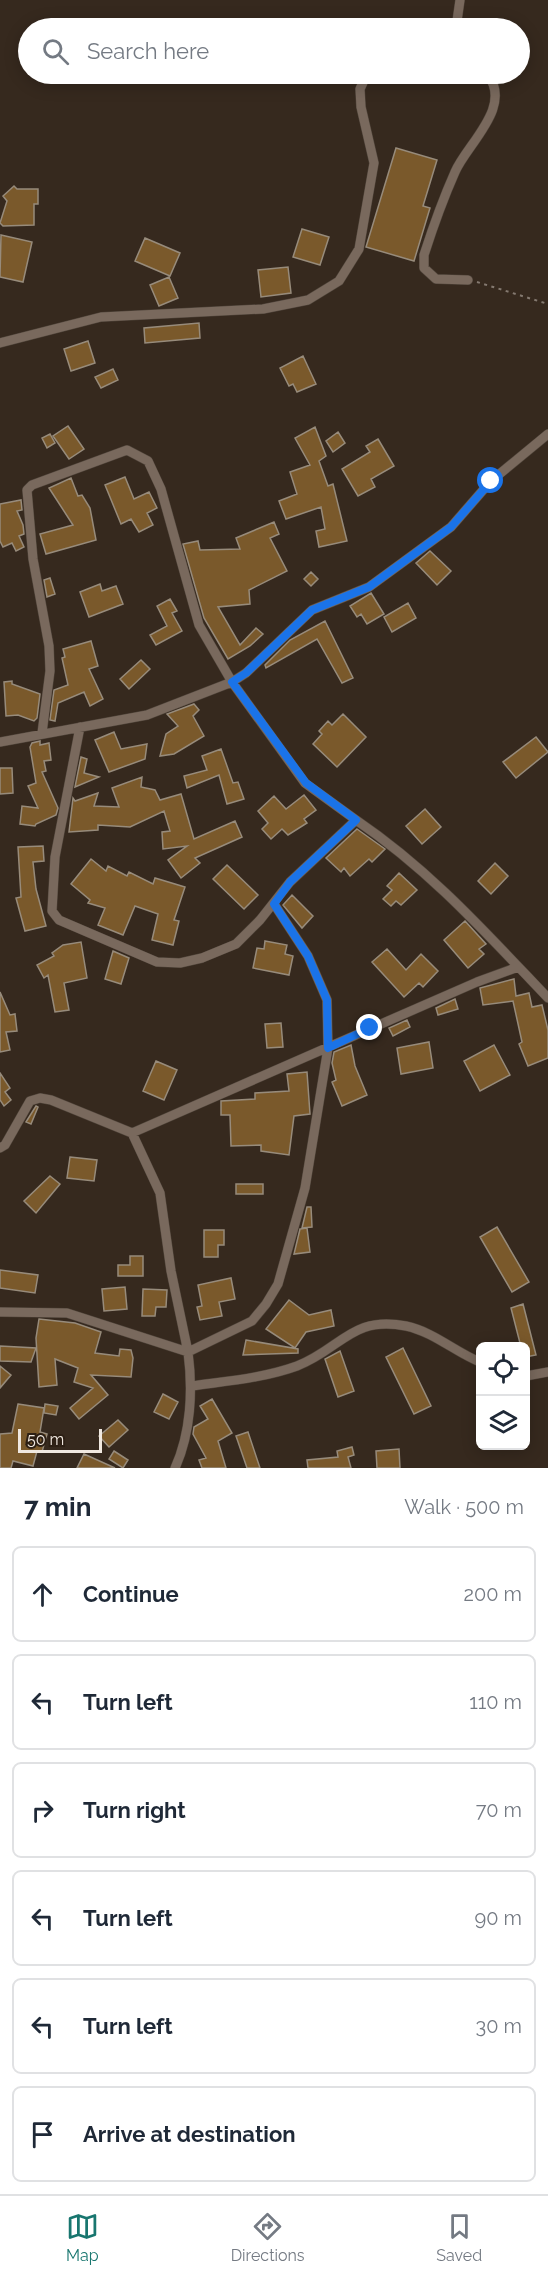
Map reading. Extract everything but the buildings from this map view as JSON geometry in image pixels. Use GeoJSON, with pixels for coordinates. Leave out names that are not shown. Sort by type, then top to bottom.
{"type":"FeatureCollection","features":[{"type":"Feature","properties":{"kind":"street"},"geometry":{"type":"LineString","coordinates":[[457,18],[460,0]]}},
{"type":"Feature","properties":{"kind":"street"},"geometry":{"type":"LineString","coordinates":[[0,343],[101,317],[263,309],[308,300],[339,280],[359,249],[374,163],[361,106],[362,84]]}},
{"type":"Feature","properties":{"kind":"street"},"geometry":{"type":"LineString","coordinates":[[468,280],[436,279],[424,268],[424,255],[456,169],[489,122],[495,92],[491,84]]}},
{"type":"Feature","properties":{"kind":"street"},"geometry":{"type":"LineString","coordinates":[[0,742],[147,715],[232,682],[246,673],[312,610],[369,587],[451,527],[491,481],[548,434]]}},
{"type":"Feature","properties":{"kind":"street"},"geometry":{"type":"LineString","coordinates":[[42,733],[50,671],[49,646],[33,559],[27,490],[32,485],[127,450],[148,461],[173,528],[199,625],[232,682],[306,783],[400,850],[484,928],[548,998]]}},
{"type":"Feature","properties":{"kind":"street"},"geometry":{"type":"LineString","coordinates":[[80,727],[55,857],[52,911],[59,920],[157,962],[180,963],[202,958],[236,944],[274,904],[290,882],[356,820]]}},
{"type":"Feature","properties":{"kind":"street"},"geometry":{"type":"LineString","coordinates":[[0,1312],[67,1313],[188,1352],[252,1321],[278,1284],[305,1188],[328,1048],[327,1000],[308,956],[274,904]]}},
{"type":"Feature","properties":{"kind":"street"},"geometry":{"type":"LineString","coordinates":[[132,1133],[466,986],[518,967]]}},
{"type":"Feature","properties":{"kind":"street"},"geometry":{"type":"LineString","coordinates":[[0,1148],[5,1145],[30,1101],[40,1098],[132,1133],[160,1193],[171,1271],[188,1352],[192,1386],[182,1453],[175,1468]]}},
{"type":"Feature","properties":{"kind":"street"},"geometry":{"type":"LineString","coordinates":[[192,1386],[252,1377],[296,1366],[323,1353],[345,1337],[370,1324],[406,1326],[440,1339],[476,1360]]}},
{"type":"Feature","properties":{"kind":"street"},"geometry":{"type":"LineString","coordinates":[[530,1375],[548,1372]]}},
{"type":"Feature","properties":{"kind":"path"},"geometry":{"type":"LineString","coordinates":[[468,280],[548,304]]}},
{"type":"Feature","properties":{"kind":"route"},"geometry":{"type":"LineString","coordinates":[[370,1028],[328,1048],[327,1000],[308,956],[274,904],[290,882],[325,846],[356,820],[319,795],[306,783],[232,682],[246,673],[312,610],[369,587],[406,562],[451,527],[491,481]]}}]}
